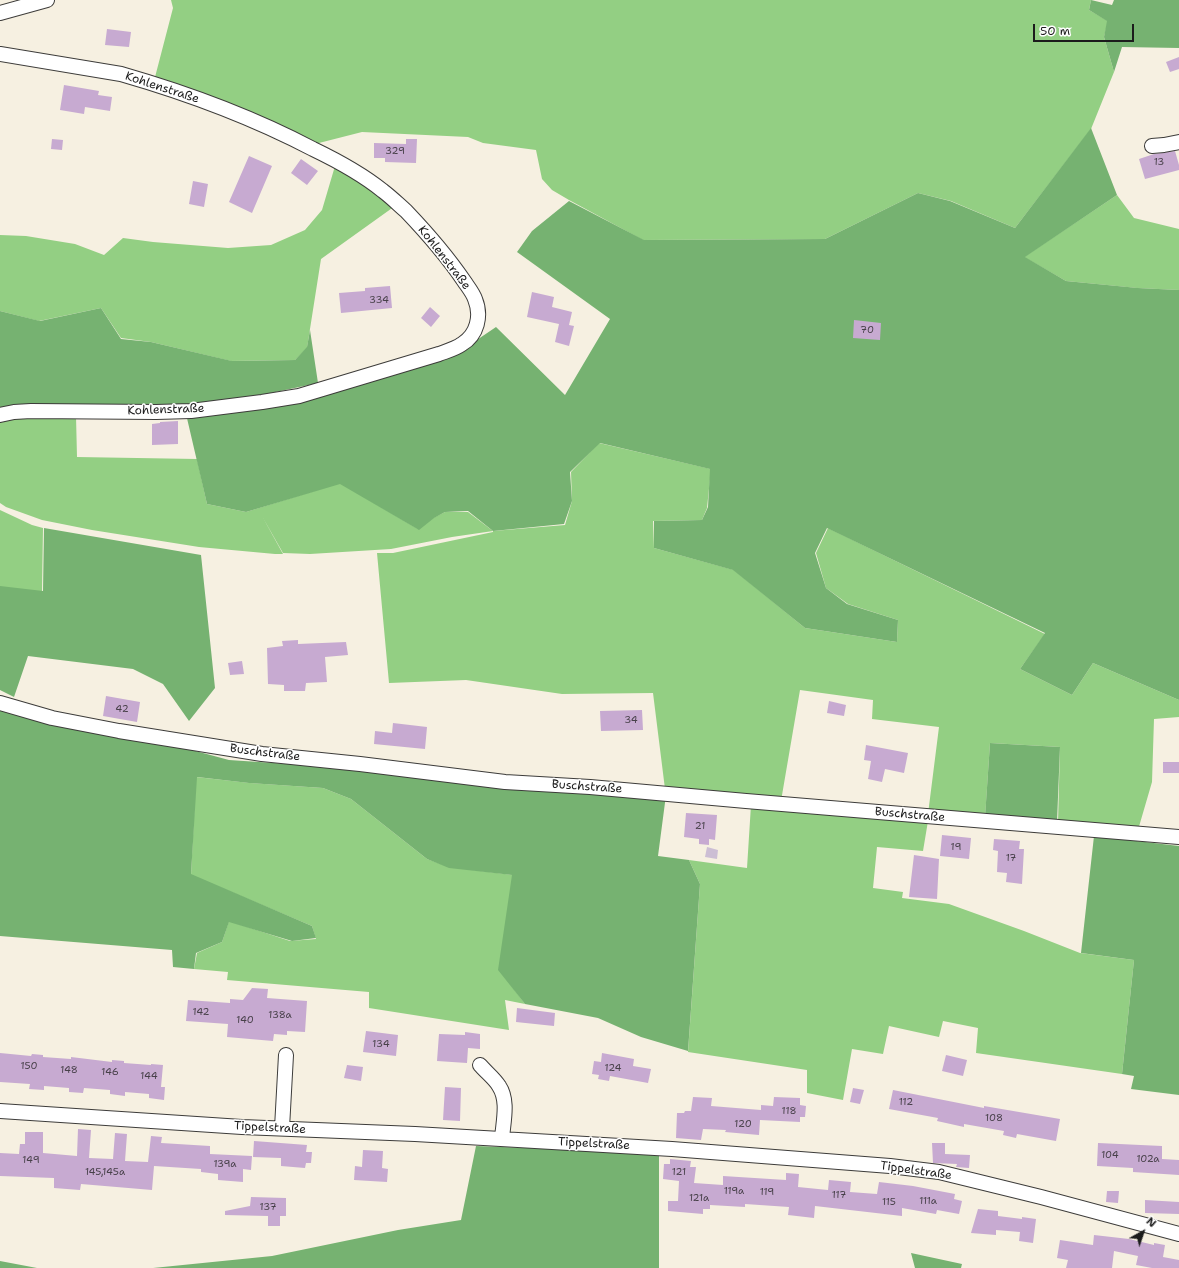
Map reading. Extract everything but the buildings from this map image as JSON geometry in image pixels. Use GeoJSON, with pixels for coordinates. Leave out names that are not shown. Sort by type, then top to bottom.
{"type":"FeatureCollection","features":[{"type":"Feature","properties":{"kind":"street"},"geometry":{"type":"LineString","coordinates":[[0,14],[47,0]]}},
{"type":"Feature","properties":{"kind":"street","name":"Kohlenstraße"},"geometry":{"type":"LineString","coordinates":[[0,54],[121,74],[140,80],[222,107],[299,141],[338,161],[385,192],[419,225],[438,246],[469,288],[475,299],[478,315],[474,332],[466,341],[457,347],[439,354],[299,396],[191,411],[31,411],[0,415]]}},
{"type":"Feature","properties":{"kind":"street"},"geometry":{"type":"LineString","coordinates":[[1152,146],[1179,142]]}},
{"type":"Feature","properties":{"kind":"street","name":"Buschstraße"},"geometry":{"type":"LineString","coordinates":[[0,703],[52,718],[262,754],[360,764],[483,780],[590,787],[1179,837]]}},
{"type":"Feature","properties":{"kind":"street"},"geometry":{"type":"LineString","coordinates":[[282,1128],[286,1056]]}},
{"type":"Feature","properties":{"kind":"street"},"geometry":{"type":"LineString","coordinates":[[480,1065],[499,1086],[504,1096],[505,1106],[502,1139]]}},
{"type":"Feature","properties":{"kind":"street","name":"Tippelstraße"},"geometry":{"type":"LineString","coordinates":[[0,1111],[672,1149],[890,1166],[939,1172],[1041,1197],[1179,1234]]}},
{"type":"Feature","properties":{"kind":"shaded area"},"geometry":{"type":"Polygon","coordinates":[[[707,847],[718,850],[717,859],[705,857],[707,847]]]}},
{"type":"Feature","properties":{"kind":"green space"},"geometry":{"type":"Polygon","coordinates":[[[171,0],[1091,0],[1089,10],[1108,21],[1104,37],[1114,72],[1091,129],[1015,228],[951,201],[918,193],[825,239],[643,240],[552,190],[542,179],[536,150],[483,143],[468,137],[362,132],[315,144],[154,81],[173,8],[171,0]]]}},
{"type":"Feature","properties":{"kind":"green space"},"geometry":{"type":"Polygon","coordinates":[[[1091,0],[1112,5],[1114,0],[1179,0],[1179,48],[1122,47],[1114,72],[1104,37],[1107,21],[1089,10],[1091,0]]]}},
{"type":"Feature","properties":{"kind":"green space"},"geometry":{"type":"Polygon","coordinates":[[[1091,128],[1117,195],[1025,257],[1066,281],[1138,288],[1179,290],[1179,700],[1093,663],[1072,695],[1020,669],[1045,633],[827,528],[815,553],[826,588],[847,604],[898,620],[897,642],[805,628],[733,570],[654,548],[654,521],[702,520],[708,507],[710,469],[600,443],[570,472],[572,501],[564,524],[493,531],[468,511],[445,512],[434,518],[419,530],[340,484],[246,512],[207,504],[186,414],[228,410],[465,348],[496,327],[565,395],[610,319],[517,252],[532,231],[569,201],[644,240],[825,239],[918,193],[950,201],[1015,228],[1091,128]]]}},
{"type":"Feature","properties":{"kind":"green space"},"geometry":{"type":"Polygon","coordinates":[[[335,166],[395,206],[321,259],[307,348],[295,360],[231,361],[151,342],[121,338],[101,308],[39,321],[0,311],[0,235],[26,236],[75,244],[104,255],[123,238],[228,248],[271,245],[305,230],[322,210],[335,166]]]}},
{"type":"Feature","properties":{"kind":"green space"},"geometry":{"type":"Polygon","coordinates":[[[1117,195],[1134,218],[1179,229],[1179,290],[1137,288],[1066,281],[1024,257],[1117,195]]]}},
{"type":"Feature","properties":{"kind":"green space"},"geometry":{"type":"Polygon","coordinates":[[[101,308],[121,339],[151,342],[232,361],[295,360],[307,347],[310,330],[318,383],[224,403],[0,414],[0,311],[40,321],[101,308]]]}},
{"type":"Feature","properties":{"kind":"green space"},"geometry":{"type":"Polygon","coordinates":[[[76,416],[77,457],[197,459],[207,504],[246,512],[340,483],[418,529],[433,518],[445,512],[468,512],[493,531],[452,537],[391,549],[310,554],[283,553],[262,516],[283,554],[275,554],[199,547],[92,530],[42,520],[6,507],[0,503],[0,417],[76,416]]]}},
{"type":"Feature","properties":{"kind":"green space"},"geometry":{"type":"Polygon","coordinates":[[[599,443],[711,469],[707,508],[702,520],[653,521],[654,548],[734,570],[805,628],[897,642],[898,620],[848,604],[826,588],[816,553],[828,528],[1045,634],[1020,669],[1072,695],[1093,663],[1179,700],[1179,717],[1154,719],[1152,782],[1138,830],[1058,823],[1060,747],[990,743],[985,818],[928,814],[939,727],[872,719],[873,700],[800,690],[781,801],[665,789],[653,693],[562,694],[466,680],[389,683],[377,553],[393,553],[493,531],[565,525],[572,501],[571,472],[599,443]]]}},
{"type":"Feature","properties":{"kind":"green space"},"geometry":{"type":"Polygon","coordinates":[[[0,510],[32,525],[43,528],[42,591],[0,591],[0,510]]]}},
{"type":"Feature","properties":{"kind":"green space"},"geometry":{"type":"Polygon","coordinates":[[[44,528],[201,555],[215,688],[189,721],[163,684],[133,669],[28,656],[14,697],[0,690],[0,586],[43,591],[44,528]]]}},
{"type":"Feature","properties":{"kind":"green space"},"geometry":{"type":"Polygon","coordinates":[[[0,695],[54,722],[162,742],[229,760],[363,769],[666,795],[658,856],[689,860],[700,884],[688,1051],[641,1037],[598,1018],[525,1004],[498,970],[512,875],[449,868],[427,859],[351,799],[323,788],[249,783],[197,777],[191,874],[312,926],[316,938],[292,941],[229,922],[222,942],[196,953],[194,969],[173,967],[172,950],[0,936],[0,695]]]}},
{"type":"Feature","properties":{"kind":"green space"},"geometry":{"type":"Polygon","coordinates":[[[990,743],[1060,747],[1057,822],[985,817],[990,743]]]}},
{"type":"Feature","properties":{"kind":"green space"},"geometry":{"type":"Polygon","coordinates":[[[196,777],[250,783],[323,788],[351,799],[427,859],[449,867],[513,875],[499,969],[525,1004],[505,1000],[509,1030],[369,1008],[369,992],[227,980],[228,972],[194,969],[197,953],[222,942],[229,921],[290,941],[316,939],[312,926],[191,875],[196,777]]]}},
{"type":"Feature","properties":{"kind":"green space"},"geometry":{"type":"Polygon","coordinates":[[[751,805],[928,821],[923,851],[877,847],[873,888],[903,892],[902,898],[949,904],[1080,953],[1134,960],[1122,1074],[976,1053],[978,1028],[943,1021],[939,1037],[889,1026],[883,1054],[852,1049],[843,1100],[807,1093],[807,1070],[688,1052],[700,884],[689,860],[747,868],[751,805]]]}},
{"type":"Feature","properties":{"kind":"green space"},"geometry":{"type":"Polygon","coordinates":[[[1094,836],[1179,846],[1179,1095],[1131,1089],[1134,1076],[1122,1074],[1134,960],[1081,953],[1094,836]]]}},
{"type":"Feature","properties":{"kind":"green space"},"geometry":{"type":"Polygon","coordinates":[[[476,1146],[659,1153],[659,1268],[153,1268],[272,1256],[398,1230],[461,1220],[476,1146]]]}},
{"type":"Feature","properties":{"kind":"green space"},"geometry":{"type":"Polygon","coordinates":[[[911,1253],[962,1264],[961,1268],[915,1268],[911,1253]]]}},
{"type":"Feature","properties":{"kind":"green space"},"geometry":{"type":"Polygon","coordinates":[[[0,1261],[37,1268],[0,1268],[0,1261]]]}}]}
